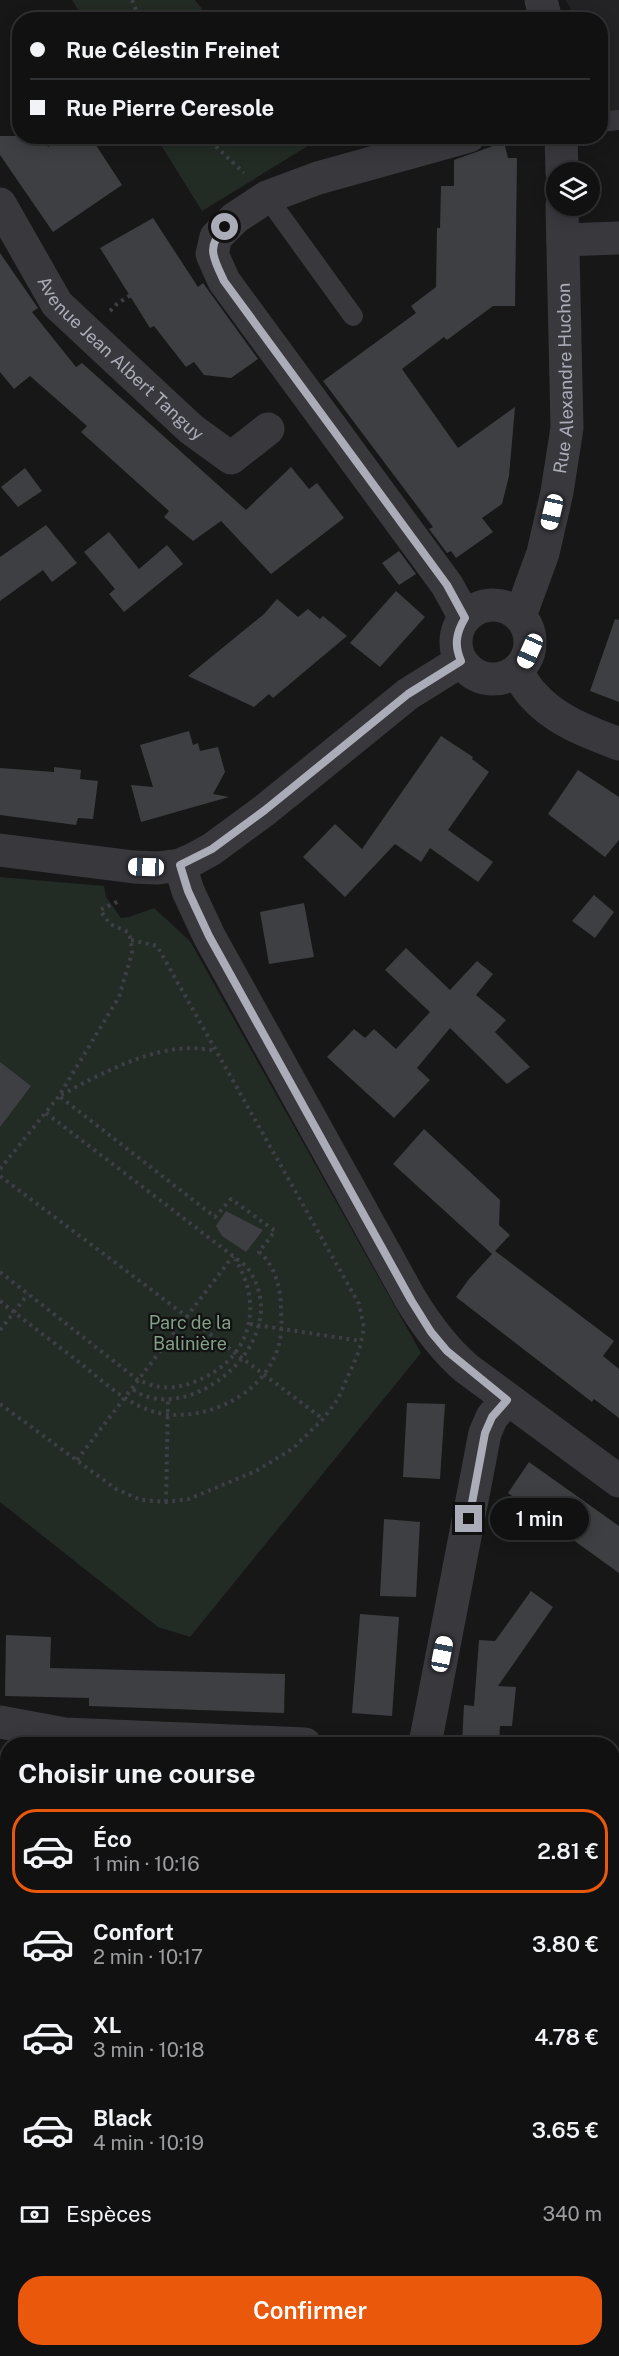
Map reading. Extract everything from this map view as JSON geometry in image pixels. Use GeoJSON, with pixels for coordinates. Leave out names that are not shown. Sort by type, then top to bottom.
{"type":"FeatureCollection","features":[{"type":"Feature","properties":{"kind":"street"},"geometry":{"type":"LineString","coordinates":[[440,144],[318,178],[260,189],[216,237],[212,254],[224,281],[447,585],[465,618]]}},
{"type":"Feature","properties":{"kind":"street"},"geometry":{"type":"LineString","coordinates":[[561,144],[562,162]]}},
{"type":"Feature","properties":{"kind":"street","name":"Avenue Jean Albert Tanguy"},"geometry":{"type":"LineString","coordinates":[[0,204],[57,304],[191,429],[231,458],[268,429]]}},
{"type":"Feature","properties":{"kind":"street","name":"Rue Alexandre Huchon"},"geometry":{"type":"LineString","coordinates":[[520,616],[543,553],[557,492],[567,428],[562,216]]}},
{"type":"Feature","properties":{"kind":"street"},"geometry":{"type":"LineString","coordinates":[[562,240],[619,238]]}},
{"type":"Feature","properties":{"kind":"street"},"geometry":{"type":"LineString","coordinates":[[486,605],[498,605],[520,616],[527,626],[530,645],[525,662],[517,672],[506,678],[486,679],[469,671],[461,661],[456,639],[465,618],[486,605]]}},
{"type":"Feature","properties":{"kind":"street"},"geometry":{"type":"LineString","coordinates":[[0,850],[134,867],[158,868],[180,865],[212,849],[265,810],[408,694],[461,661]]}},
{"type":"Feature","properties":{"kind":"street"},"geometry":{"type":"LineString","coordinates":[[517,672],[533,695],[556,716],[578,728],[619,744]]}},
{"type":"Feature","properties":{"kind":"street"},"geometry":{"type":"LineString","coordinates":[[180,865],[188,891],[209,936],[431,1332],[447,1351],[507,1400],[619,1481]]}},
{"type":"Feature","properties":{"kind":"street"},"geometry":{"type":"LineString","coordinates":[[426,1737],[485,1433],[492,1417],[507,1400]]}},
{"type":"Feature","properties":{"kind":"street"},"geometry":{"type":"LineString","coordinates":[[0,1722],[65,1734],[137,1737]]}},
{"type":"Feature","properties":{"kind":"lane"},"geometry":{"type":"LineString","coordinates":[[260,189],[353,316]]}},
{"type":"Feature","properties":{"kind":"path"},"geometry":{"type":"LineString","coordinates":[[213,144],[260,189]]}},
{"type":"Feature","properties":{"kind":"path"},"geometry":{"type":"LineString","coordinates":[[88,333],[117,304],[187,257]]}},
{"type":"Feature","properties":{"kind":"path"},"geometry":{"type":"LineString","coordinates":[[0,1169],[58,1096],[119,998],[132,953],[132,940],[128,932],[110,924],[100,910],[127,898]]}},
{"type":"Feature","properties":{"kind":"path"},"geometry":{"type":"LineString","coordinates":[[0,1404],[116,1489],[141,1500],[166,1502],[189,1499],[256,1471],[292,1449],[323,1419],[338,1399],[361,1341],[364,1328],[359,1304],[157,946],[132,940]]}},
{"type":"Feature","properties":{"kind":"path"},"geometry":{"type":"LineString","coordinates":[[58,1096],[127,1061],[157,1053],[206,1049],[216,1051]]}},
{"type":"Feature","properties":{"kind":"path"},"geometry":{"type":"LineString","coordinates":[[0,1301],[124,1397],[142,1408],[168,1414],[212,1411],[239,1398],[264,1374],[275,1352],[281,1329],[280,1291],[271,1267],[265,1256],[259,1252],[275,1231],[231,1199],[215,1217],[58,1096]]}},
{"type":"Feature","properties":{"kind":"path"},"geometry":{"type":"LineString","coordinates":[[46,1113],[246,1266],[253,1275],[261,1311],[259,1326],[253,1344],[232,1371],[197,1392],[168,1398],[150,1397],[131,1388]]}},
{"type":"Feature","properties":{"kind":"path"},"geometry":{"type":"LineString","coordinates":[[0,1176],[323,1419]]}},
{"type":"Feature","properties":{"kind":"path"},"geometry":{"type":"LineString","coordinates":[[76,1460],[233,1256]]}},
{"type":"Feature","properties":{"kind":"path"},"geometry":{"type":"LineString","coordinates":[[0,1272],[138,1380],[156,1386],[179,1387],[192,1384],[228,1363],[245,1341],[250,1324],[249,1289],[243,1271],[233,1256]]}},
{"type":"Feature","properties":{"kind":"path"},"geometry":{"type":"LineString","coordinates":[[0,1330],[28,1294]]}},
{"type":"Feature","properties":{"kind":"path"},"geometry":{"type":"LineString","coordinates":[[250,1324],[361,1341]]}},
{"type":"Feature","properties":{"kind":"path"},"geometry":{"type":"LineString","coordinates":[[166,1502],[168,1398]]}},
{"type":"Feature","properties":{"kind":"shaded area"},"geometry":{"type":"Polygon","coordinates":[[[566,0],[619,0],[619,111],[608,112],[608,12],[572,12],[566,0]]]}},
{"type":"Feature","properties":{"kind":"green space"},"geometry":{"type":"Polygon","coordinates":[[[72,0],[195,0],[204,12],[80,12],[72,0]]]}},
{"type":"Feature","properties":{"kind":"green space"},"geometry":{"type":"Polygon","coordinates":[[[160,144],[306,144],[308,146],[202,211],[160,144]]]}},
{"type":"Feature","properties":{"kind":"green space","name":"Parc de la Balinière"},"geometry":{"type":"Polygon","coordinates":[[[0,877],[104,886],[106,897],[121,918],[154,908],[190,941],[421,1353],[190,1637],[158,1627],[0,1502],[0,877]]]}},
{"type":"Feature","properties":{"kind":"building"},"geometry":{"type":"Polygon","coordinates":[[[0,136],[12,136],[12,144],[46,144],[48,147],[52,144],[95,144],[122,185],[53,232],[0,155],[0,136]]]}},
{"type":"Feature","properties":{"kind":"building"},"geometry":{"type":"Polygon","coordinates":[[[498,144],[504,144],[508,158],[517,158],[515,306],[493,306],[447,340],[444,337],[402,369],[458,448],[515,407],[509,476],[502,504],[482,518],[493,532],[456,558],[451,551],[447,553],[429,529],[433,527],[323,381],[416,313],[411,306],[436,287],[437,228],[440,228],[441,186],[454,186],[454,160],[498,144]]]}},
{"type":"Feature","properties":{"kind":"building"},"geometry":{"type":"Polygon","coordinates":[[[153,218],[198,287],[203,283],[258,359],[231,378],[204,375],[194,362],[186,367],[154,326],[150,328],[100,248],[153,218]]]}},
{"type":"Feature","properties":{"kind":"building"},"geometry":{"type":"Polygon","coordinates":[[[0,253],[38,308],[32,312],[76,367],[82,363],[246,510],[291,467],[309,489],[317,483],[344,518],[271,574],[221,521],[193,541],[164,517],[169,511],[81,432],[87,426],[30,376],[14,389],[0,372],[0,253]]]}},
{"type":"Feature","properties":{"kind":"building"},"geometry":{"type":"Polygon","coordinates":[[[25,468],[42,491],[18,507],[1,487],[25,468]]]}},
{"type":"Feature","properties":{"kind":"building"},"geometry":{"type":"Polygon","coordinates":[[[46,525],[77,563],[52,582],[43,570],[0,601],[0,557],[46,525]]]}},
{"type":"Feature","properties":{"kind":"building"},"geometry":{"type":"Polygon","coordinates":[[[109,532],[139,569],[167,545],[183,564],[124,612],[109,594],[115,589],[84,552],[109,532]]]}},
{"type":"Feature","properties":{"kind":"building"},"geometry":{"type":"Polygon","coordinates":[[[399,551],[416,574],[399,585],[382,563],[399,551]]]}},
{"type":"Feature","properties":{"kind":"building"},"geometry":{"type":"Polygon","coordinates":[[[396,591],[425,617],[380,667],[350,643],[396,591]]]}},
{"type":"Feature","properties":{"kind":"building"},"geometry":{"type":"Polygon","coordinates":[[[277,599],[298,617],[308,609],[320,619],[323,616],[347,636],[273,698],[269,694],[254,707],[188,676],[264,614],[277,599]]]}},
{"type":"Feature","properties":{"kind":"building"},"geometry":{"type":"Polygon","coordinates":[[[615,619],[619,620],[619,702],[590,691],[615,619]]]}},
{"type":"Feature","properties":{"kind":"building"},"geometry":{"type":"Polygon","coordinates":[[[189,731],[193,745],[198,743],[200,751],[218,747],[225,772],[213,794],[229,797],[141,822],[131,785],[153,787],[140,745],[189,731]]]}},
{"type":"Feature","properties":{"kind":"building"},"geometry":{"type":"Polygon","coordinates":[[[441,736],[473,757],[472,759],[489,772],[448,830],[493,862],[478,882],[430,848],[421,862],[395,844],[345,897],[303,857],[335,824],[362,849],[441,736]]]}},
{"type":"Feature","properties":{"kind":"building"},"geometry":{"type":"Polygon","coordinates":[[[54,767],[81,770],[80,779],[98,781],[93,819],[78,818],[76,825],[0,815],[0,768],[54,772],[54,767]]]}},
{"type":"Feature","properties":{"kind":"building"},"geometry":{"type":"Polygon","coordinates":[[[578,770],[619,797],[619,840],[605,857],[548,814],[578,770]]]}},
{"type":"Feature","properties":{"kind":"building"},"geometry":{"type":"Polygon","coordinates":[[[594,895],[614,912],[595,938],[572,921],[594,895]]]}},
{"type":"Feature","properties":{"kind":"building"},"geometry":{"type":"Polygon","coordinates":[[[304,903],[314,957],[269,964],[260,912],[304,903]]]}},
{"type":"Feature","properties":{"kind":"building"},"geometry":{"type":"Polygon","coordinates":[[[406,948],[450,990],[477,961],[493,974],[476,995],[506,1020],[495,1032],[530,1067],[507,1084],[450,1028],[417,1068],[430,1080],[394,1118],[327,1057],[354,1029],[365,1038],[374,1029],[396,1049],[430,1012],[385,970],[406,948]]]}},
{"type":"Feature","properties":{"kind":"building"},"geometry":{"type":"Polygon","coordinates":[[[0,1062],[31,1086],[0,1127],[0,1062]]]}},
{"type":"Feature","properties":{"kind":"building"},"geometry":{"type":"Polygon","coordinates":[[[424,1129],[500,1200],[499,1225],[510,1235],[495,1251],[614,1341],[603,1356],[619,1369],[619,1418],[594,1399],[592,1402],[456,1297],[492,1254],[393,1164],[424,1129]]]}},
{"type":"Feature","properties":{"kind":"building"},"geometry":{"type":"Polygon","coordinates":[[[226,1211],[263,1230],[246,1252],[222,1236],[216,1226],[226,1211]]]}},
{"type":"Feature","properties":{"kind":"building"},"geometry":{"type":"Polygon","coordinates":[[[407,1403],[445,1404],[440,1479],[403,1477],[407,1403]]]}},
{"type":"Feature","properties":{"kind":"building"},"geometry":{"type":"Polygon","coordinates":[[[529,1462],[619,1526],[619,1573],[508,1493],[529,1462]]]}},
{"type":"Feature","properties":{"kind":"building"},"geometry":{"type":"Polygon","coordinates":[[[384,1519],[420,1522],[416,1597],[380,1596],[384,1519]]]}},
{"type":"Feature","properties":{"kind":"building"},"geometry":{"type":"Polygon","coordinates":[[[531,1591],[553,1607],[498,1686],[516,1687],[512,1726],[500,1726],[499,1737],[462,1737],[464,1705],[474,1706],[479,1640],[495,1641],[531,1591]]]}},
{"type":"Feature","properties":{"kind":"building"},"geometry":{"type":"Polygon","coordinates":[[[360,1614],[399,1617],[392,1716],[352,1713],[360,1614]]]}},
{"type":"Feature","properties":{"kind":"building"},"geometry":{"type":"Polygon","coordinates":[[[6,1635],[51,1637],[50,1668],[285,1674],[284,1713],[89,1706],[89,1698],[5,1696],[6,1635]]]}},
{"type":"Feature","properties":{"kind":"route"},"geometry":{"type":"LineString","coordinates":[[225,227],[216,237],[212,254],[224,281],[447,585],[465,618],[456,639],[461,661],[408,694],[265,810],[212,849],[180,865],[188,891],[209,936],[411,1300],[431,1332],[447,1351],[507,1400],[492,1417],[485,1433],[469,1519]]}}]}
